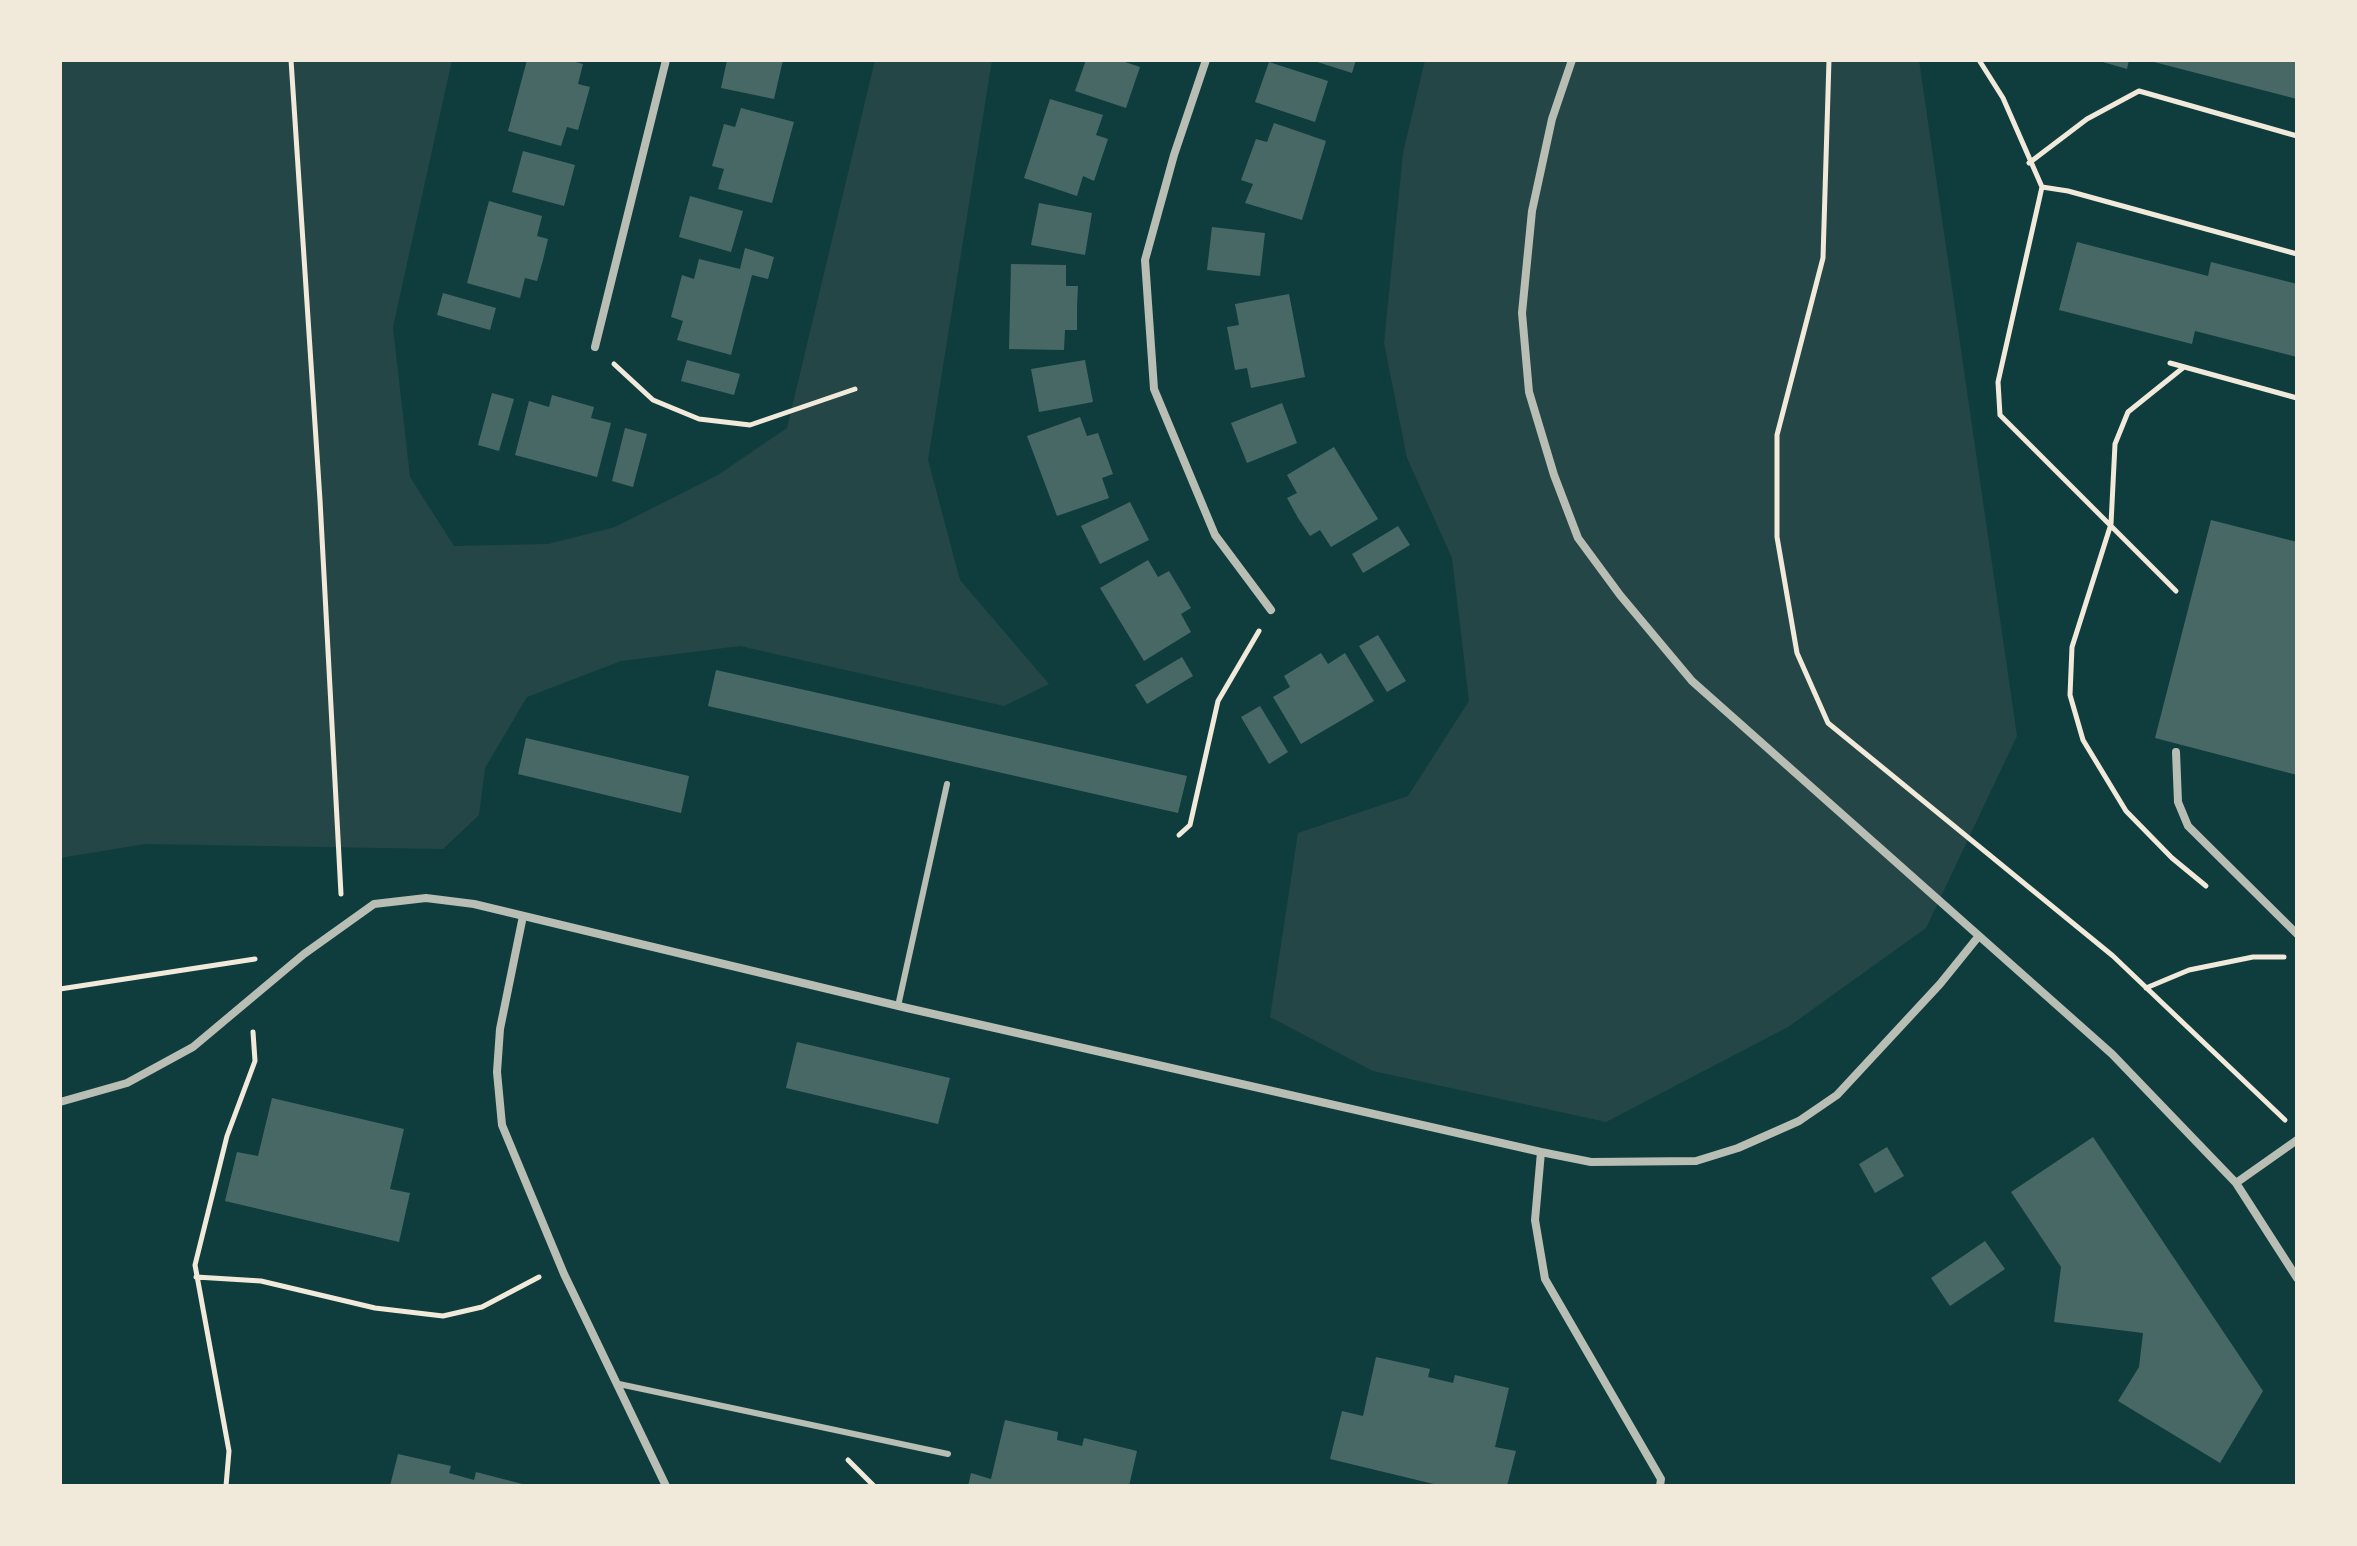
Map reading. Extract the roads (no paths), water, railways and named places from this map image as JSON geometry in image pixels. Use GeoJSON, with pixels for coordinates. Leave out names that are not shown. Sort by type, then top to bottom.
{"type":"FeatureCollection","features":[{"type":"Feature","properties":{"kind":"street"},"geometry":{"type":"LineString","coordinates":[[595,347],[666,60]]}},
{"type":"Feature","properties":{"kind":"street"},"geometry":{"type":"LineString","coordinates":[[1206,60],[1174,155],[1145,260],[1154,389],[1215,535],[1271,610]]}},
{"type":"Feature","properties":{"kind":"street"},"geometry":{"type":"LineString","coordinates":[[1572,60],[1552,119],[1532,211],[1522,313],[1529,392],[1554,475],[1578,538],[1620,595],[1692,681],[2112,1054],[2236,1183],[2297,1278]]}},
{"type":"Feature","properties":{"kind":"street"},"geometry":{"type":"LineString","coordinates":[[2176,752],[2178,802],[2188,826],[2297,934]]}},
{"type":"Feature","properties":{"kind":"street"},"geometry":{"type":"LineString","coordinates":[[60,1102],[127,1083],[193,1047],[342,925],[374,904],[407,898],[474,904],[898,1006],[1541,1152],[1591,1162],[1696,1161],[1738,1148],[1799,1121],[1837,1095],[1940,984],[1978,937]]}},
{"type":"Feature","properties":{"kind":"street"},"geometry":{"type":"LineString","coordinates":[[523,916],[500,1029],[497,1072],[502,1125],[560,1265],[666,1486]]}},
{"type":"Feature","properties":{"kind":"street"},"geometry":{"type":"LineString","coordinates":[[2236,1183],[2297,1140]]}},
{"type":"Feature","properties":{"kind":"street"},"geometry":{"type":"LineString","coordinates":[[1541,1152],[1535,1220],[1545,1279],[1661,1479],[1660,1486]]}},
{"type":"Feature","properties":{"kind":"lane"},"geometry":{"type":"LineString","coordinates":[[898,1006],[947,784]]}},
{"type":"Feature","properties":{"kind":"lane"},"geometry":{"type":"LineString","coordinates":[[619,1384],[948,1454]]}}]}
